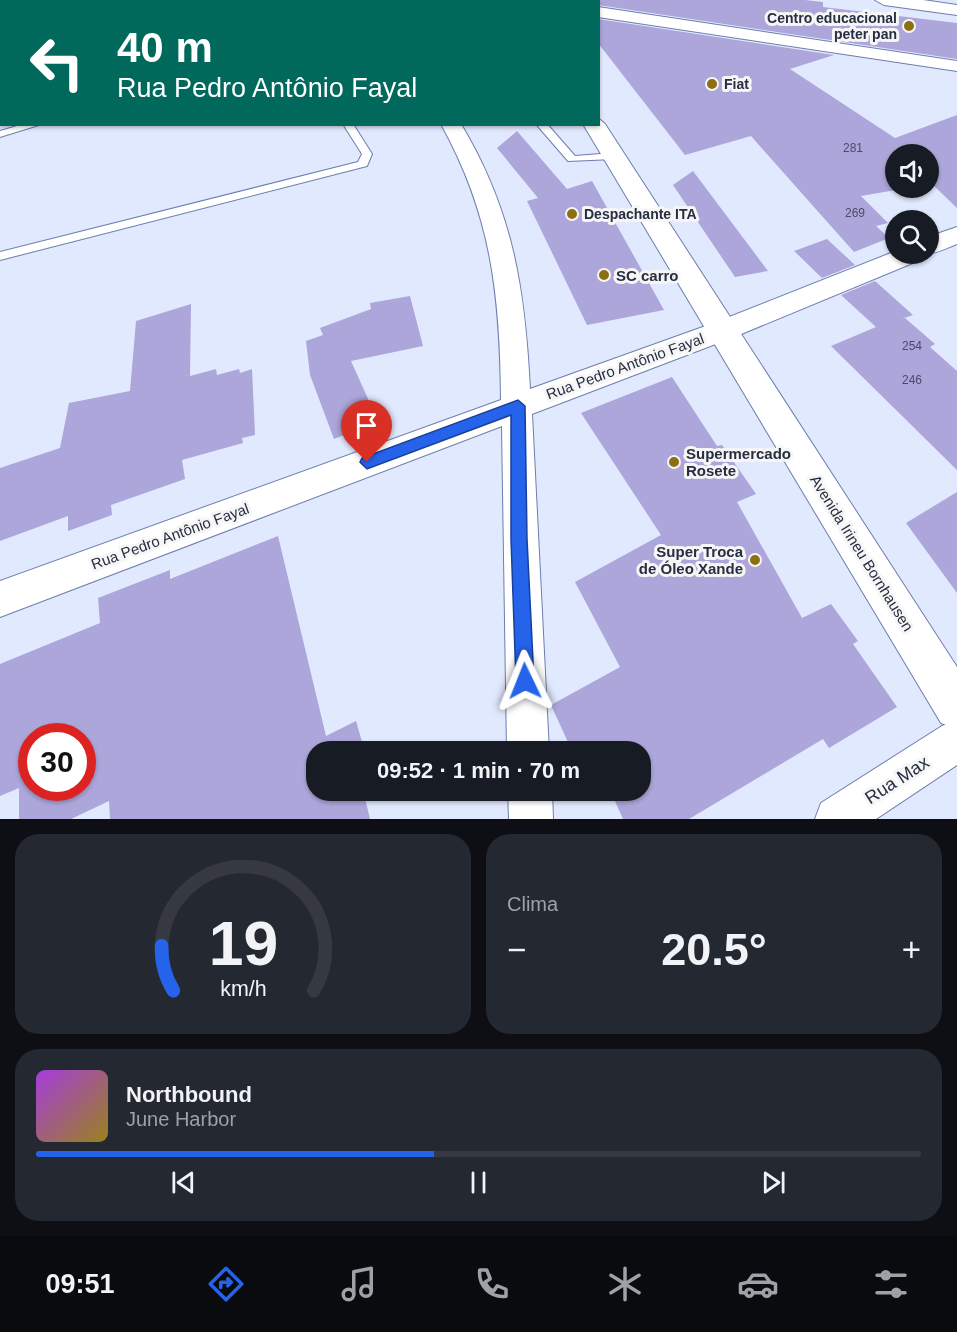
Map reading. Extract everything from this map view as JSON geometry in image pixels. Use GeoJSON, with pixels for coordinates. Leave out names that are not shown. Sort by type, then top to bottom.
{"type":"FeatureCollection","features":[{"type":"Feature","properties":{"kind":"main road"},"geometry":{"type":"LineString","coordinates":[[884,0],[957,10]]}},
{"type":"Feature","properties":{"kind":"main road","name":"Avenida Irineu Bornhausen"},"geometry":{"type":"LineString","coordinates":[[595,126],[957,707]]}},
{"type":"Feature","properties":{"kind":"street"},"geometry":{"type":"LineString","coordinates":[[600,12],[957,66]]}},
{"type":"Feature","properties":{"kind":"street"},"geometry":{"type":"LineString","coordinates":[[452,126],[471,157],[486,193],[501,246],[514,335],[528,741]]}},
{"type":"Feature","properties":{"kind":"street"},"geometry":{"type":"LineString","coordinates":[[939,242],[957,235]]}},
{"type":"Feature","properties":{"kind":"street","name":"Rua Pedro Antônio Fayal"},"geometry":{"type":"LineString","coordinates":[[0,599],[724,330],[886,264]]}},
{"type":"Feature","properties":{"kind":"street","name":"Rua Max"},"geometry":{"type":"LineString","coordinates":[[837,819],[957,741]]}},
{"type":"Feature","properties":{"kind":"street"},"geometry":{"type":"LineString","coordinates":[[530,801],[531,819]]}},
{"type":"Feature","properties":{"kind":"lane"},"geometry":{"type":"LineString","coordinates":[[0,134],[30,126]]}},
{"type":"Feature","properties":{"kind":"lane"},"geometry":{"type":"LineString","coordinates":[[0,256],[363,164],[367,154],[349,126]]}},
{"type":"Feature","properties":{"kind":"lane"},"geometry":{"type":"LineString","coordinates":[[543,126],[572,159],[614,156]]}},
{"type":"Feature","properties":{"kind":"building"},"geometry":{"type":"Polygon","coordinates":[[[600,0],[805,0],[823,2],[823,7],[957,23],[957,59],[600,5],[600,0]]]}},
{"type":"Feature","properties":{"kind":"building"},"geometry":{"type":"Polygon","coordinates":[[[600,19],[834,55],[790,69],[895,138],[957,115],[957,208],[939,191],[939,144],[885,144],[885,192],[861,196],[885,220],[885,224],[876,226],[885,234],[885,240],[854,252],[751,136],[685,155],[600,46],[600,19]]]}},
{"type":"Feature","properties":{"kind":"building"},"geometry":{"type":"Polygon","coordinates":[[[517,131],[567,189],[592,181],[664,310],[587,325],[527,201],[538,198],[497,148],[517,131]]]}},
{"type":"Feature","properties":{"kind":"building"},"geometry":{"type":"Polygon","coordinates":[[[693,171],[768,271],[735,277],[673,185],[693,171]]]}},
{"type":"Feature","properties":{"kind":"building"},"geometry":{"type":"Polygon","coordinates":[[[827,239],[855,265],[822,278],[794,251],[827,239]]]}},
{"type":"Feature","properties":{"kind":"building"},"geometry":{"type":"Polygon","coordinates":[[[875,281],[913,315],[901,319],[905,318],[935,344],[930,347],[957,371],[957,470],[831,346],[876,327],[841,295],[875,281]]]}},
{"type":"Feature","properties":{"kind":"building"},"geometry":{"type":"Polygon","coordinates":[[[410,296],[423,346],[351,361],[378,421],[334,439],[310,375],[306,341],[323,335],[320,328],[371,309],[370,303],[410,296]]]}},
{"type":"Feature","properties":{"kind":"building"},"geometry":{"type":"Polygon","coordinates":[[[191,304],[190,376],[216,369],[217,375],[239,369],[240,373],[252,369],[255,435],[242,438],[243,443],[182,460],[185,479],[111,505],[112,515],[68,531],[68,516],[0,541],[0,468],[60,448],[69,403],[130,391],[136,321],[191,304]]]}},
{"type":"Feature","properties":{"kind":"building"},"geometry":{"type":"Polygon","coordinates":[[[672,377],[717,446],[722,445],[756,494],[737,502],[802,618],[831,604],[858,641],[853,644],[897,707],[829,748],[823,739],[689,819],[623,819],[615,801],[651,801],[651,741],[567,741],[551,705],[620,667],[575,582],[661,535],[581,413],[672,377]]]}},
{"type":"Feature","properties":{"kind":"building"},"geometry":{"type":"Polygon","coordinates":[[[957,492],[957,593],[906,523],[957,492]]]}},
{"type":"Feature","properties":{"kind":"building"},"geometry":{"type":"Polygon","coordinates":[[[278,536],[326,736],[356,721],[362,741],[306,741],[306,801],[366,801],[370,819],[110,819],[109,801],[71,819],[19,819],[19,801],[96,801],[96,723],[18,723],[18,788],[0,796],[0,664],[100,623],[98,598],[170,570],[170,579],[278,536]]]}},
{"type":"Feature","properties":{"kind":"place","name":"Centro educacional peter pan"},"geometry":{"type":"Point","coordinates":[909,26]}},
{"type":"Feature","properties":{"kind":"place","name":"Fiat"},"geometry":{"type":"Point","coordinates":[712,84]}},
{"type":"Feature","properties":{"kind":"place","name":"Despachante ITA"},"geometry":{"type":"Point","coordinates":[572,214]}},
{"type":"Feature","properties":{"kind":"place","name":"SC carro"},"geometry":{"type":"Point","coordinates":[604,275]}},
{"type":"Feature","properties":{"kind":"place","name":"Supermercado Rosete"},"geometry":{"type":"Point","coordinates":[674,462]}},
{"type":"Feature","properties":{"kind":"place","name":"Super Troca de Óleo Xande"},"geometry":{"type":"Point","coordinates":[755,560]}},
{"type":"Feature","properties":{"kind":"route"},"geometry":{"type":"LineString","coordinates":[[367,462],[518,406],[519,539],[525,681]]}}]}
